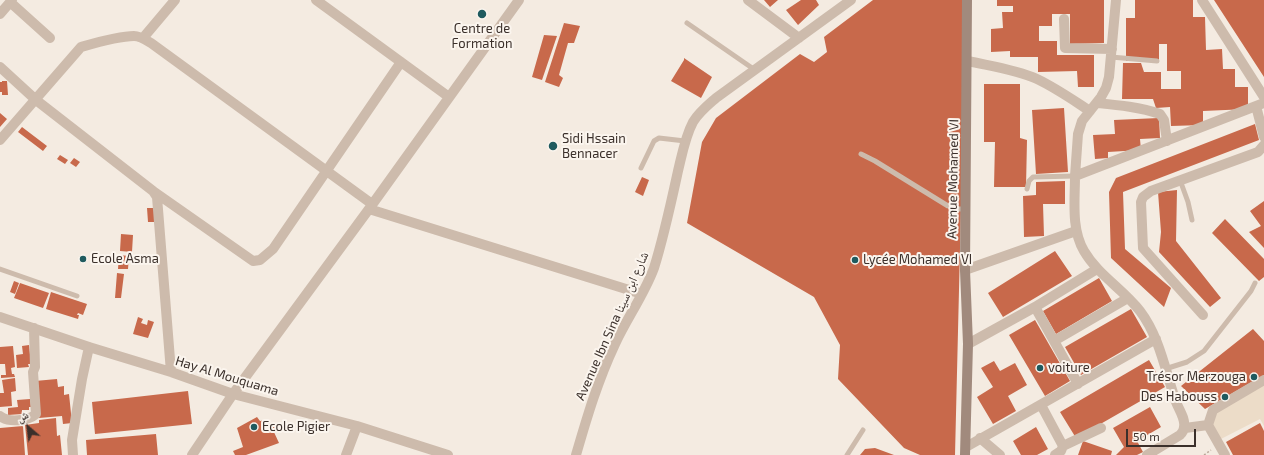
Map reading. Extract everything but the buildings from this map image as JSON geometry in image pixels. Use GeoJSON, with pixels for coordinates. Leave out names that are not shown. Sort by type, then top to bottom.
{"type":"FeatureCollection","features":[{"type":"Feature","properties":{"kind":"main road","name":"Avenue Mohamed VI"},"geometry":{"type":"LineString","coordinates":[[966,451],[968,344],[965,270],[968,61],[967,0]]}},
{"type":"Feature","properties":{"kind":"street"},"geometry":{"type":"LineString","coordinates":[[143,38],[175,0]]}},
{"type":"Feature","properties":{"kind":"street"},"geometry":{"type":"LineString","coordinates":[[316,0],[450,97]]}},
{"type":"Feature","properties":{"kind":"street"},"geometry":{"type":"LineString","coordinates":[[192,455],[233,394],[371,207],[519,0]]}},
{"type":"Feature","properties":{"kind":"street"},"geometry":{"type":"LineString","coordinates":[[748,0],[799,38]]}},
{"type":"Feature","properties":{"kind":"street","name":"Avenue Ibn Sina شارع ابن سينا"},"geometry":{"type":"LineString","coordinates":[[576,455],[600,378],[616,342],[642,294],[653,269],[662,239],[685,141],[693,122],[702,110],[716,98],[851,0]]}},
{"type":"Feature","properties":{"kind":"street"},"geometry":{"type":"LineString","coordinates":[[1116,0],[1109,77],[1106,88],[1097,103],[1082,121],[1078,134],[1075,176],[1076,231],[1083,250],[1097,269],[1141,312],[1156,339],[1175,401],[1184,422],[1183,432],[1180,435],[1147,455]]}},
{"type":"Feature","properties":{"kind":"street"},"geometry":{"type":"LineString","coordinates":[[1202,0],[1264,97]]}},
{"type":"Feature","properties":{"kind":"street"},"geometry":{"type":"LineString","coordinates":[[0,14],[11,1],[50,38]]}},
{"type":"Feature","properties":{"kind":"street"},"geometry":{"type":"LineString","coordinates":[[1064,19],[1065,48],[1111,53]]}},
{"type":"Feature","properties":{"kind":"street"},"geometry":{"type":"LineString","coordinates":[[0,140],[81,47],[97,42],[135,36],[143,38],[326,171],[371,207],[642,294]]}},
{"type":"Feature","properties":{"kind":"street"},"geometry":{"type":"LineString","coordinates":[[968,61],[1036,78],[1090,111]]}},
{"type":"Feature","properties":{"kind":"street"},"geometry":{"type":"LineString","coordinates":[[0,67],[36,100],[154,191],[253,261],[260,260],[272,249],[401,62]]}},
{"type":"Feature","properties":{"kind":"street"},"geometry":{"type":"LineString","coordinates":[[1097,103],[1143,109],[1160,114],[1164,120],[1167,142]]}},
{"type":"Feature","properties":{"kind":"street"},"geometry":{"type":"LineString","coordinates":[[1075,176],[1167,142],[1260,105],[1264,137]]}},
{"type":"Feature","properties":{"kind":"street"},"geometry":{"type":"LineString","coordinates":[[1203,315],[1143,248],[1141,202],[1143,197],[1151,191],[1258,152],[1264,145]]}},
{"type":"Feature","properties":{"kind":"street"},"geometry":{"type":"LineString","coordinates":[[154,191],[157,197],[171,372]]}},
{"type":"Feature","properties":{"kind":"street"},"geometry":{"type":"LineString","coordinates":[[965,270],[1076,231]]}},
{"type":"Feature","properties":{"kind":"street"},"geometry":{"type":"LineString","coordinates":[[968,344],[1035,307],[1097,269]]}},
{"type":"Feature","properties":{"kind":"street"},"geometry":{"type":"LineString","coordinates":[[1054,342],[1128,298]]}},
{"type":"Feature","properties":{"kind":"street"},"geometry":{"type":"LineString","coordinates":[[1035,307],[1078,384]]}},
{"type":"Feature","properties":{"kind":"street","name":"Hay Al Mouquama"},"geometry":{"type":"LineString","coordinates":[[0,317],[89,347],[171,372],[233,394],[357,426],[448,455]]}},
{"type":"Feature","properties":{"kind":"street"},"geometry":{"type":"LineString","coordinates":[[1,418],[8,420],[31,418],[36,414],[33,372],[35,367],[34,328]]}},
{"type":"Feature","properties":{"kind":"street"},"geometry":{"type":"LineString","coordinates":[[966,451],[980,438],[1156,339]]}},
{"type":"Feature","properties":{"kind":"street"},"geometry":{"type":"LineString","coordinates":[[73,455],[72,440],[89,347]]}},
{"type":"Feature","properties":{"kind":"street"},"geometry":{"type":"LineString","coordinates":[[1225,455],[1208,425],[1213,410],[1264,380]]}},
{"type":"Feature","properties":{"kind":"street"},"geometry":{"type":"LineString","coordinates":[[1040,405],[1063,446]]}},
{"type":"Feature","properties":{"kind":"street"},"geometry":{"type":"LineString","coordinates":[[1184,428],[1208,425]]}},
{"type":"Feature","properties":{"kind":"street"},"geometry":{"type":"LineString","coordinates":[[346,455],[357,426]]}},
{"type":"Feature","properties":{"kind":"street"},"geometry":{"type":"LineString","coordinates":[[1055,455],[1061,451],[1063,446],[1101,428]]}},
{"type":"Feature","properties":{"kind":"street"},"geometry":{"type":"LineString","coordinates":[[980,438],[1000,455]]}},
{"type":"Feature","properties":{"kind":"lane"},"geometry":{"type":"LineString","coordinates":[[687,23],[755,70]]}},
{"type":"Feature","properties":{"kind":"lane"},"geometry":{"type":"LineString","coordinates":[[1111,53],[1157,61]]}},
{"type":"Feature","properties":{"kind":"lane"},"geometry":{"type":"LineString","coordinates":[[642,168],[654,141],[659,138],[685,141]]}},
{"type":"Feature","properties":{"kind":"lane"},"geometry":{"type":"LineString","coordinates":[[861,154],[948,206],[957,209],[966,209]]}},
{"type":"Feature","properties":{"kind":"lane"},"geometry":{"type":"LineString","coordinates":[[1027,189],[1028,181],[1033,177],[1075,176]]}},
{"type":"Feature","properties":{"kind":"lane"},"geometry":{"type":"LineString","coordinates":[[1180,180],[1188,202],[1192,220]]}},
{"type":"Feature","properties":{"kind":"lane"},"geometry":{"type":"LineString","coordinates":[[0,269],[77,296]]}},
{"type":"Feature","properties":{"kind":"lane"},"geometry":{"type":"LineString","coordinates":[[1165,369],[1187,362],[1204,351],[1251,291],[1255,283]]}},
{"type":"Feature","properties":{"kind":"lane"},"geometry":{"type":"LineString","coordinates":[[847,455],[863,430]]}},
{"type":"Feature","properties":{"kind":"shaded area"},"geometry":{"type":"Polygon","coordinates":[[[1264,380],[1264,426],[1260,419],[1217,441],[1208,425],[1213,410],[1264,380]]]}},
{"type":"Feature","properties":{"kind":"place","name":"Centre de Formation"},"geometry":{"type":"Point","coordinates":[482,14]}},
{"type":"Feature","properties":{"kind":"place","name":"Sidi Hssain Bennacer"},"geometry":{"type":"Point","coordinates":[553,146]}},
{"type":"Feature","properties":{"kind":"place","name":"Ecole Asma"},"geometry":{"type":"Point","coordinates":[83,259]}},
{"type":"Feature","properties":{"kind":"place","name":"Lycée Mohamed VI"},"geometry":{"type":"Point","coordinates":[855,260]}},
{"type":"Feature","properties":{"kind":"place","name":"voiture"},"geometry":{"type":"Point","coordinates":[1040,368]}},
{"type":"Feature","properties":{"kind":"place","name":"Trésor Merzouga"},"geometry":{"type":"Point","coordinates":[1254,377]}},
{"type":"Feature","properties":{"kind":"place","name":"Des Habouss"},"geometry":{"type":"Point","coordinates":[1225,397]}},
{"type":"Feature","properties":{"kind":"place","name":"Ecole Pigier"},"geometry":{"type":"Point","coordinates":[254,427]}}]}
